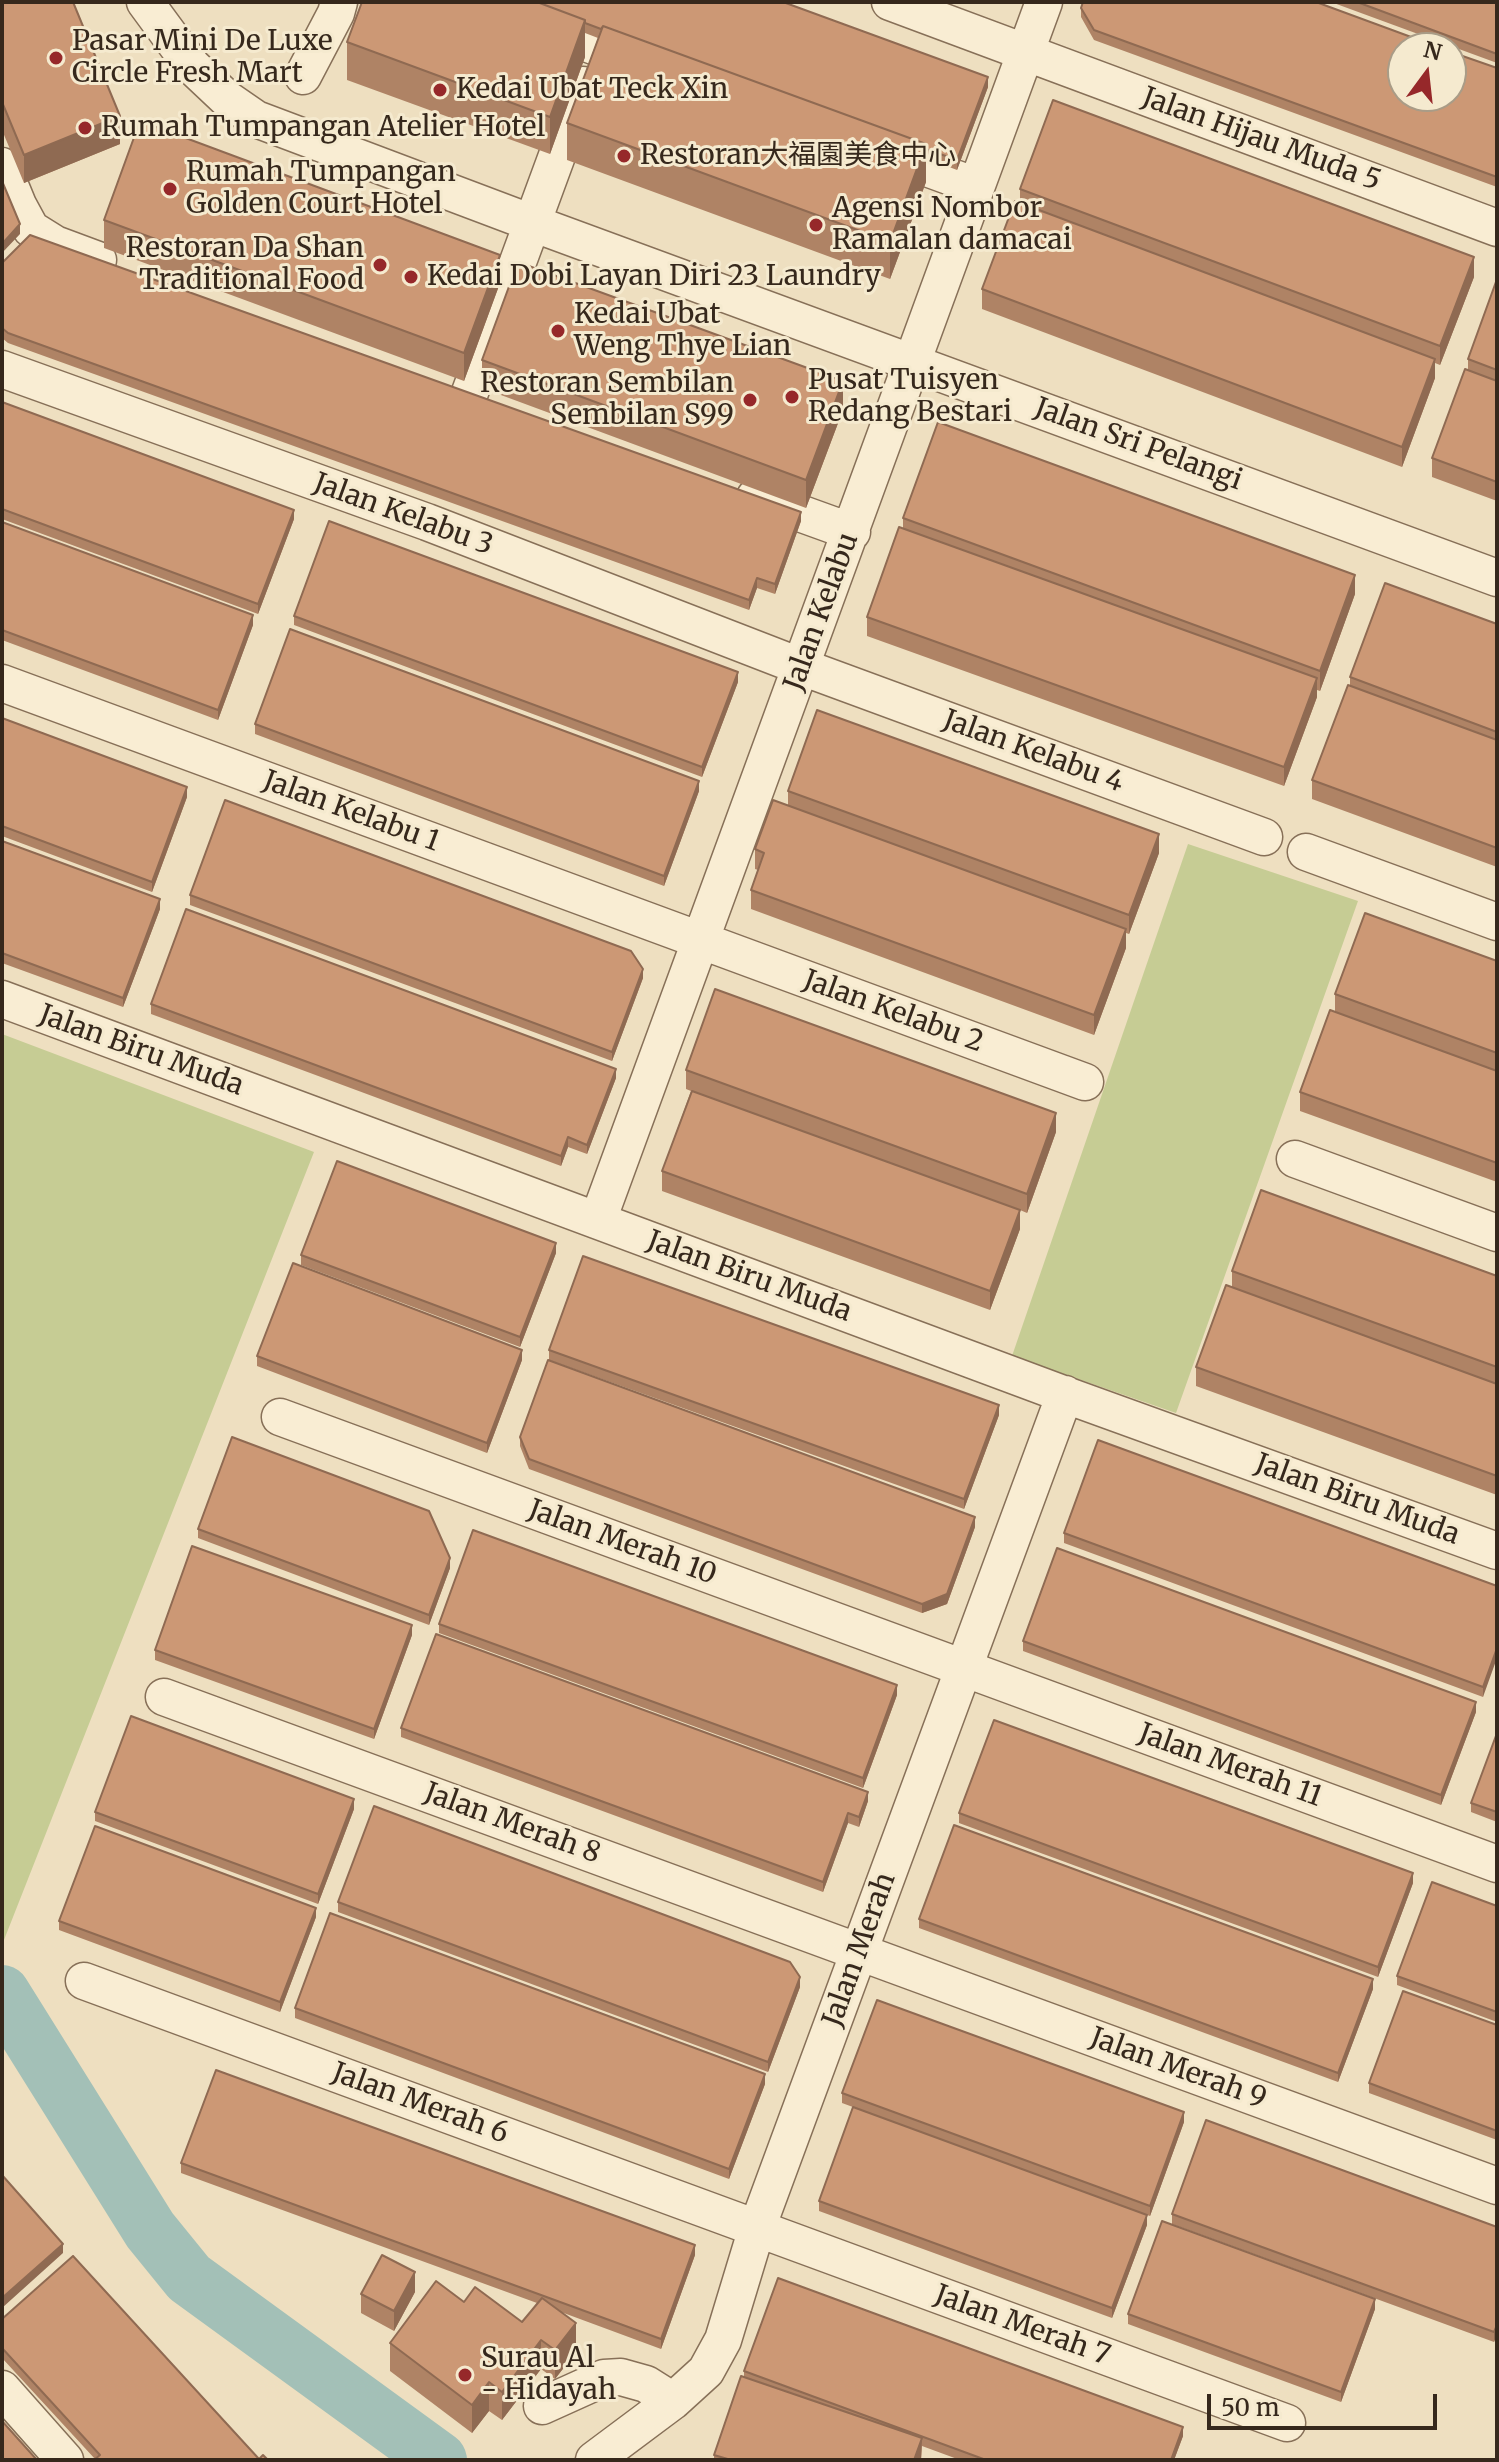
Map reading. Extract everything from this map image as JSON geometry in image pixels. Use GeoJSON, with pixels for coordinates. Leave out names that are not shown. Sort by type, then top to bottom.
{"type":"FeatureCollection","features":[{"type":"Feature","properties":{"kind":"street","name":"Jalan Sri Pelangi"},"geometry":{"type":"LineString","coordinates":[[145,2],[192,66],[227,99],[256,119],[1497,578]]}},
{"type":"Feature","properties":{"kind":"street"},"geometry":{"type":"LineString","coordinates":[[303,76],[339,2]]}},
{"type":"Feature","properties":{"kind":"street"},"geometry":{"type":"LineString","coordinates":[[474,2],[670,74]]}},
{"type":"Feature","properties":{"kind":"street","name":"Jalan Hijau Muda 5"},"geometry":{"type":"LineString","coordinates":[[890,2],[1497,228]]}},
{"type":"Feature","properties":{"kind":"street","name":"Jalan Kelabu"},"geometry":{"type":"LineString","coordinates":[[598,1220],[1044,2]]}},
{"type":"Feature","properties":{"kind":"street"},"geometry":{"type":"LineString","coordinates":[[469,395],[597,47]]}},
{"type":"Feature","properties":{"kind":"street"},"geometry":{"type":"LineString","coordinates":[[845,138],[976,186]]}},
{"type":"Feature","properties":{"kind":"street"},"geometry":{"type":"LineString","coordinates":[[2,166],[31,229],[55,244],[129,271]]}},
{"type":"Feature","properties":{"kind":"street","name":"Jalan Kelabu 3"},"geometry":{"type":"LineString","coordinates":[[2,369],[427,522],[802,667]]}},
{"type":"Feature","properties":{"kind":"street"},"geometry":{"type":"LineString","coordinates":[[719,484],[852,532]]}},
{"type":"Feature","properties":{"kind":"street","name":"Jalan Kelabu 4"},"geometry":{"type":"LineString","coordinates":[[802,667],[1264,837]]}},
{"type":"Feature","properties":{"kind":"street","name":"Jalan Kelabu 1"},"geometry":{"type":"LineString","coordinates":[[2,683],[701,941]]}},
{"type":"Feature","properties":{"kind":"street"},"geometry":{"type":"LineString","coordinates":[[1306,852],[1497,922]]}},
{"type":"Feature","properties":{"kind":"street","name":"Jalan Kelabu 2"},"geometry":{"type":"LineString","coordinates":[[701,941],[1085,1082]]}},
{"type":"Feature","properties":{"kind":"street","name":"Jalan Biru Muda"},"geometry":{"type":"LineString","coordinates":[[2,999],[1497,1551]]}},
{"type":"Feature","properties":{"kind":"street"},"geometry":{"type":"LineString","coordinates":[[1295,1159],[1497,1233]]}},
{"type":"Feature","properties":{"kind":"street","name":"Jalan Merah"},"geometry":{"type":"LineString","coordinates":[[594,2460],[673,2401],[706,2371],[723,2340],[757,2228],[1065,1394]]}},
{"type":"Feature","properties":{"kind":"street","name":"Jalan Merah 10"},"geometry":{"type":"LineString","coordinates":[[280,1417],[964,1668]]}},
{"type":"Feature","properties":{"kind":"street","name":"Jalan Merah 11"},"geometry":{"type":"LineString","coordinates":[[964,1668],[1497,1864]]}},
{"type":"Feature","properties":{"kind":"street","name":"Jalan Merah 8"},"geometry":{"type":"LineString","coordinates":[[164,1697],[859,1952]]}},
{"type":"Feature","properties":{"kind":"street","name":"Jalan Merah 9"},"geometry":{"type":"LineString","coordinates":[[859,1952],[1497,2186]]}},
{"type":"Feature","properties":{"kind":"street","name":"Jalan Merah 6"},"geometry":{"type":"LineString","coordinates":[[84,1981],[757,2228]]}},
{"type":"Feature","properties":{"kind":"street","name":"Jalan Merah 7"},"geometry":{"type":"LineString","coordinates":[[757,2228],[1287,2423]]}},
{"type":"Feature","properties":{"kind":"street"},"geometry":{"type":"LineString","coordinates":[[542,2406],[604,2378],[621,2377],[646,2384],[673,2401]]}},
{"type":"Feature","properties":{"kind":"street"},"geometry":{"type":"LineString","coordinates":[[2,2389],[65,2460]]}},
{"type":"Feature","properties":{"kind":"green space"},"geometry":{"type":"Polygon","coordinates":[[[1188,844],[1358,901],[1176,1413],[1012,1356],[1188,844]]]}},
{"type":"Feature","properties":{"kind":"green space"},"geometry":{"type":"Polygon","coordinates":[[[2,1034],[314,1152],[2,1945],[2,1034]]]}},
{"type":"Feature","properties":{"kind":"building"},"geometry":{"type":"Polygon","coordinates":[[[2,2],[73,2],[120,116],[24,155],[2,102],[2,2]]]}},
{"type":"Feature","properties":{"kind":"building"},"geometry":{"type":"Polygon","coordinates":[[[362,2],[537,2],[585,20],[550,117],[347,42],[362,2]]]}},
{"type":"Feature","properties":{"kind":"building"},"geometry":{"type":"Polygon","coordinates":[[[537,2],[783,2],[988,77],[957,160],[926,149],[926,144],[603,26],[601,29],[537,2]]]}},
{"type":"Feature","properties":{"kind":"building"},"geometry":{"type":"Polygon","coordinates":[[[1083,2],[1316,2],[1398,32],[1387,32],[1387,112],[1467,112],[1467,58],[1497,68],[1497,177],[1094,30],[1081,8],[1083,2]]]}},
{"type":"Feature","properties":{"kind":"building"},"geometry":{"type":"Polygon","coordinates":[[[1357,2],[1497,2],[1497,54],[1467,43],[1467,32],[1438,32],[1357,2]]]}},
{"type":"Feature","properties":{"kind":"building"},"geometry":{"type":"Polygon","coordinates":[[[603,26],[926,144],[890,242],[567,123],[603,26]]]}},
{"type":"Feature","properties":{"kind":"building"},"geometry":{"type":"Polygon","coordinates":[[[1053,100],[1474,257],[1440,346],[1020,189],[1053,100]]]}},
{"type":"Feature","properties":{"kind":"building"},"geometry":{"type":"Polygon","coordinates":[[[140,121],[500,255],[464,353],[104,220],[140,121]]]}},
{"type":"Feature","properties":{"kind":"building"},"geometry":{"type":"Polygon","coordinates":[[[2,181],[20,224],[2,244],[2,181]]]}},
{"type":"Feature","properties":{"kind":"building"},"geometry":{"type":"Polygon","coordinates":[[[1015,201],[1435,359],[1402,447],[982,289],[1015,201]]]}},
{"type":"Feature","properties":{"kind":"building"},"geometry":{"type":"Polygon","coordinates":[[[30,235],[801,512],[775,584],[757,578],[749,600],[8,333],[2,328],[2,263],[30,235]]]}},
{"type":"Feature","properties":{"kind":"building"},"geometry":{"type":"Polygon","coordinates":[[[518,262],[843,381],[806,480],[482,360],[518,262]]]}},
{"type":"Feature","properties":{"kind":"building"},"geometry":{"type":"Polygon","coordinates":[[[1497,279],[1497,370],[1468,359],[1497,279]]]}},
{"type":"Feature","properties":{"kind":"building"},"geometry":{"type":"Polygon","coordinates":[[[1465,369],[1497,381],[1497,482],[1432,458],[1465,369]]]}},
{"type":"Feature","properties":{"kind":"building"},"geometry":{"type":"Polygon","coordinates":[[[2,402],[294,510],[258,604],[2,509],[2,402]]]}},
{"type":"Feature","properties":{"kind":"building"},"geometry":{"type":"Polygon","coordinates":[[[938,422],[1355,575],[1320,671],[903,518],[938,422]]]}},
{"type":"Feature","properties":{"kind":"building"},"geometry":{"type":"Polygon","coordinates":[[[329,521],[738,672],[702,767],[294,616],[329,521]]]}},
{"type":"Feature","properties":{"kind":"building"},"geometry":{"type":"Polygon","coordinates":[[[2,522],[253,615],[218,710],[2,630],[2,522]]]}},
{"type":"Feature","properties":{"kind":"building"},"geometry":{"type":"Polygon","coordinates":[[[899,527],[1317,678],[1284,767],[867,617],[899,527]]]}},
{"type":"Feature","properties":{"kind":"building"},"geometry":{"type":"Polygon","coordinates":[[[1385,583],[1497,624],[1497,732],[1350,677],[1385,583]]]}},
{"type":"Feature","properties":{"kind":"building"},"geometry":{"type":"Polygon","coordinates":[[[290,629],[699,781],[664,876],[255,724],[290,629]]]}},
{"type":"Feature","properties":{"kind":"building"},"geometry":{"type":"Polygon","coordinates":[[[1348,685],[1497,740],[1497,848],[1312,780],[1348,685]]]}},
{"type":"Feature","properties":{"kind":"building"},"geometry":{"type":"Polygon","coordinates":[[[817,710],[1159,834],[1129,915],[788,791],[817,710]]]}},
{"type":"Feature","properties":{"kind":"building"},"geometry":{"type":"Polygon","coordinates":[[[2,718],[187,787],[152,882],[2,826],[2,718]]]}},
{"type":"Feature","properties":{"kind":"building"},"geometry":{"type":"Polygon","coordinates":[[[225,800],[631,951],[643,969],[612,1052],[190,895],[225,800]]]}},
{"type":"Feature","properties":{"kind":"building"},"geometry":{"type":"Polygon","coordinates":[[[773,800],[1126,929],[1094,1015],[751,890],[764,853],[755,849],[773,800]]]}},
{"type":"Feature","properties":{"kind":"building"},"geometry":{"type":"Polygon","coordinates":[[[2,841],[160,899],[123,998],[2,953],[2,841]]]}},
{"type":"Feature","properties":{"kind":"building"},"geometry":{"type":"Polygon","coordinates":[[[186,909],[616,1069],[587,1145],[568,1137],[561,1156],[151,1004],[186,909]]]}},
{"type":"Feature","properties":{"kind":"building"},"geometry":{"type":"Polygon","coordinates":[[[1365,913],[1497,961],[1497,1053],[1335,994],[1365,913]]]}},
{"type":"Feature","properties":{"kind":"building"},"geometry":{"type":"Polygon","coordinates":[[[715,989],[1056,1113],[1027,1194],[686,1070],[715,989]]]}},
{"type":"Feature","properties":{"kind":"building"},"geometry":{"type":"Polygon","coordinates":[[[1330,1010],[1497,1071],[1497,1163],[1300,1092],[1330,1010]]]}},
{"type":"Feature","properties":{"kind":"building"},"geometry":{"type":"Polygon","coordinates":[[[692,1091],[1020,1210],[990,1291],[662,1171],[692,1091]]]}},
{"type":"Feature","properties":{"kind":"building"},"geometry":{"type":"Polygon","coordinates":[[[337,1161],[556,1243],[520,1337],[301,1255],[337,1161]]]}},
{"type":"Feature","properties":{"kind":"building"},"geometry":{"type":"Polygon","coordinates":[[[1261,1190],[1497,1276],[1497,1367],[1232,1271],[1261,1190]]]}},
{"type":"Feature","properties":{"kind":"building"},"geometry":{"type":"Polygon","coordinates":[[[583,1256],[999,1405],[964,1499],[549,1350],[583,1256]]]}},
{"type":"Feature","properties":{"kind":"building"},"geometry":{"type":"Polygon","coordinates":[[[293,1263],[522,1350],[487,1443],[257,1356],[293,1263]]]}},
{"type":"Feature","properties":{"kind":"building"},"geometry":{"type":"Polygon","coordinates":[[[1226,1285],[1497,1384],[1497,1476],[1196,1367],[1226,1285]]]}},
{"type":"Feature","properties":{"kind":"building"},"geometry":{"type":"Polygon","coordinates":[[[548,1360],[975,1517],[947,1594],[922,1604],[529,1459],[520,1437],[548,1360]]]}},
{"type":"Feature","properties":{"kind":"building"},"geometry":{"type":"Polygon","coordinates":[[[232,1437],[429,1511],[450,1558],[429,1615],[198,1529],[232,1437]]]}},
{"type":"Feature","properties":{"kind":"building"},"geometry":{"type":"Polygon","coordinates":[[[1098,1440],[1497,1586],[1497,1648],[1483,1687],[1064,1533],[1098,1440]]]}},
{"type":"Feature","properties":{"kind":"building"},"geometry":{"type":"Polygon","coordinates":[[[473,1530],[897,1685],[863,1778],[439,1624],[473,1530]]]}},
{"type":"Feature","properties":{"kind":"building"},"geometry":{"type":"Polygon","coordinates":[[[192,1546],[412,1625],[374,1729],[155,1650],[192,1546]]]}},
{"type":"Feature","properties":{"kind":"building"},"geometry":{"type":"Polygon","coordinates":[[[1057,1548],[1476,1702],[1441,1795],[1023,1641],[1057,1548]]]}},
{"type":"Feature","properties":{"kind":"building"},"geometry":{"type":"Polygon","coordinates":[[[436,1634],[868,1792],[859,1817],[848,1813],[823,1882],[401,1728],[436,1634]]]}},
{"type":"Feature","properties":{"kind":"building"},"geometry":{"type":"Polygon","coordinates":[[[131,1716],[354,1799],[318,1894],[95,1812],[131,1716]]]}},
{"type":"Feature","properties":{"kind":"building"},"geometry":{"type":"Polygon","coordinates":[[[994,1720],[1413,1873],[1378,1967],[959,1813],[994,1720]]]}},
{"type":"Feature","properties":{"kind":"building"},"geometry":{"type":"Polygon","coordinates":[[[1497,1733],[1497,1812],[1471,1803],[1497,1733]]]}},
{"type":"Feature","properties":{"kind":"building"},"geometry":{"type":"Polygon","coordinates":[[[374,1806],[790,1962],[800,1977],[768,2062],[338,1902],[374,1806]]]}},
{"type":"Feature","properties":{"kind":"building"},"geometry":{"type":"Polygon","coordinates":[[[954,1825],[1373,1979],[1338,2073],[919,1919],[954,1825]]]}},
{"type":"Feature","properties":{"kind":"building"},"geometry":{"type":"Polygon","coordinates":[[[95,1826],[316,1908],[280,2002],[59,1921],[95,1826]]]}},
{"type":"Feature","properties":{"kind":"building"},"geometry":{"type":"Polygon","coordinates":[[[1432,1882],[1497,1906],[1497,2012],[1397,1976],[1432,1882]]]}},
{"type":"Feature","properties":{"kind":"building"},"geometry":{"type":"Polygon","coordinates":[[[330,1913],[765,2074],[729,2169],[295,2008],[330,1913]]]}},
{"type":"Feature","properties":{"kind":"building"},"geometry":{"type":"Polygon","coordinates":[[[1403,1991],[1497,2025],[1497,2131],[1369,2083],[1403,1991]]]}},
{"type":"Feature","properties":{"kind":"building"},"geometry":{"type":"Polygon","coordinates":[[[877,2000],[1184,2112],[1150,2206],[842,2093],[877,2000]]]}},
{"type":"Feature","properties":{"kind":"building"},"geometry":{"type":"Polygon","coordinates":[[[216,2070],[695,2245],[661,2339],[181,2163],[216,2070]]]}},
{"type":"Feature","properties":{"kind":"building"},"geometry":{"type":"Polygon","coordinates":[[[853,2107],[1147,2215],[1112,2308],[819,2201],[853,2107]]]}},
{"type":"Feature","properties":{"kind":"building"},"geometry":{"type":"Polygon","coordinates":[[[1206,2120],[1497,2227],[1497,2325],[1494,2332],[1172,2214],[1206,2120]]]}},
{"type":"Feature","properties":{"kind":"building"},"geometry":{"type":"Polygon","coordinates":[[[2,2175],[63,2244],[2,2298],[2,2175]]]}},
{"type":"Feature","properties":{"kind":"building"},"geometry":{"type":"Polygon","coordinates":[[[1162,2221],[1375,2299],[1341,2392],[1128,2314],[1162,2221]]]}},
{"type":"Feature","properties":{"kind":"building"},"geometry":{"type":"Polygon","coordinates":[[[382,2255],[415,2272],[394,2311],[361,2294],[382,2255]]]}},
{"type":"Feature","properties":{"kind":"building"},"geometry":{"type":"Polygon","coordinates":[[[73,2256],[259,2459],[94,2460],[100,2455],[2,2348],[2,2319],[73,2256]]]}},
{"type":"Feature","properties":{"kind":"building"},"geometry":{"type":"Polygon","coordinates":[[[778,2278],[1183,2427],[1171,2460],[986,2460],[744,2371],[778,2278]]]}},
{"type":"Feature","properties":{"kind":"building"},"geometry":{"type":"Polygon","coordinates":[[[436,2281],[464,2302],[475,2287],[522,2322],[542,2298],[576,2323],[555,2350],[541,2340],[502,2392],[489,2382],[472,2405],[390,2343],[436,2281]]]}},
{"type":"Feature","properties":{"kind":"building"},"geometry":{"type":"Polygon","coordinates":[[[741,2376],[922,2438],[914,2460],[731,2460],[714,2455],[741,2376]]]}},
{"type":"Feature","properties":{"kind":"building"},"geometry":{"type":"Polygon","coordinates":[[[2,2421],[37,2460],[2,2460],[2,2421]]]}},
{"type":"Feature","properties":{"kind":"waterway"},"geometry":{"type":"LineString","coordinates":[[2,1993],[150,2230],[189,2278],[439,2460]]}},
{"type":"Feature","properties":{"kind":"place","name":"Pasar Mini De Luxe Circle Fresh Mart"},"geometry":{"type":"Point","coordinates":[56,58]}},
{"type":"Feature","properties":{"kind":"place","name":"Kedai Ubat Teck Xin"},"geometry":{"type":"Point","coordinates":[440,90]}},
{"type":"Feature","properties":{"kind":"place","name":"Rumah Tumpangan Atelier Hotel"},"geometry":{"type":"Point","coordinates":[85,128]}},
{"type":"Feature","properties":{"kind":"place","name":"Restoran大福園美食中心"},"geometry":{"type":"Point","coordinates":[624,156]}},
{"type":"Feature","properties":{"kind":"place","name":"Rumah Tumpangan Golden Court Hotel"},"geometry":{"type":"Point","coordinates":[170,189]}},
{"type":"Feature","properties":{"kind":"place","name":"Agensi Nombor Ramalan damacai"},"geometry":{"type":"Point","coordinates":[816,225]}},
{"type":"Feature","properties":{"kind":"place","name":"Restoran Da Shan Traditional Food"},"geometry":{"type":"Point","coordinates":[380,265]}},
{"type":"Feature","properties":{"kind":"place","name":"Kedai Dobi Layan Diri 23 Laundry"},"geometry":{"type":"Point","coordinates":[411,277]}},
{"type":"Feature","properties":{"kind":"place","name":"Kedai Ubat Weng Thye Lian"},"geometry":{"type":"Point","coordinates":[558,331]}},
{"type":"Feature","properties":{"kind":"place","name":"Pusat Tuisyen Redang Bestari"},"geometry":{"type":"Point","coordinates":[792,397]}},
{"type":"Feature","properties":{"kind":"place","name":"Restoran Sembilan Sembilan S99"},"geometry":{"type":"Point","coordinates":[750,400]}},
{"type":"Feature","properties":{"kind":"place","name":"Surau Al - Hidayah"},"geometry":{"type":"Point","coordinates":[465,2375]}}]}
